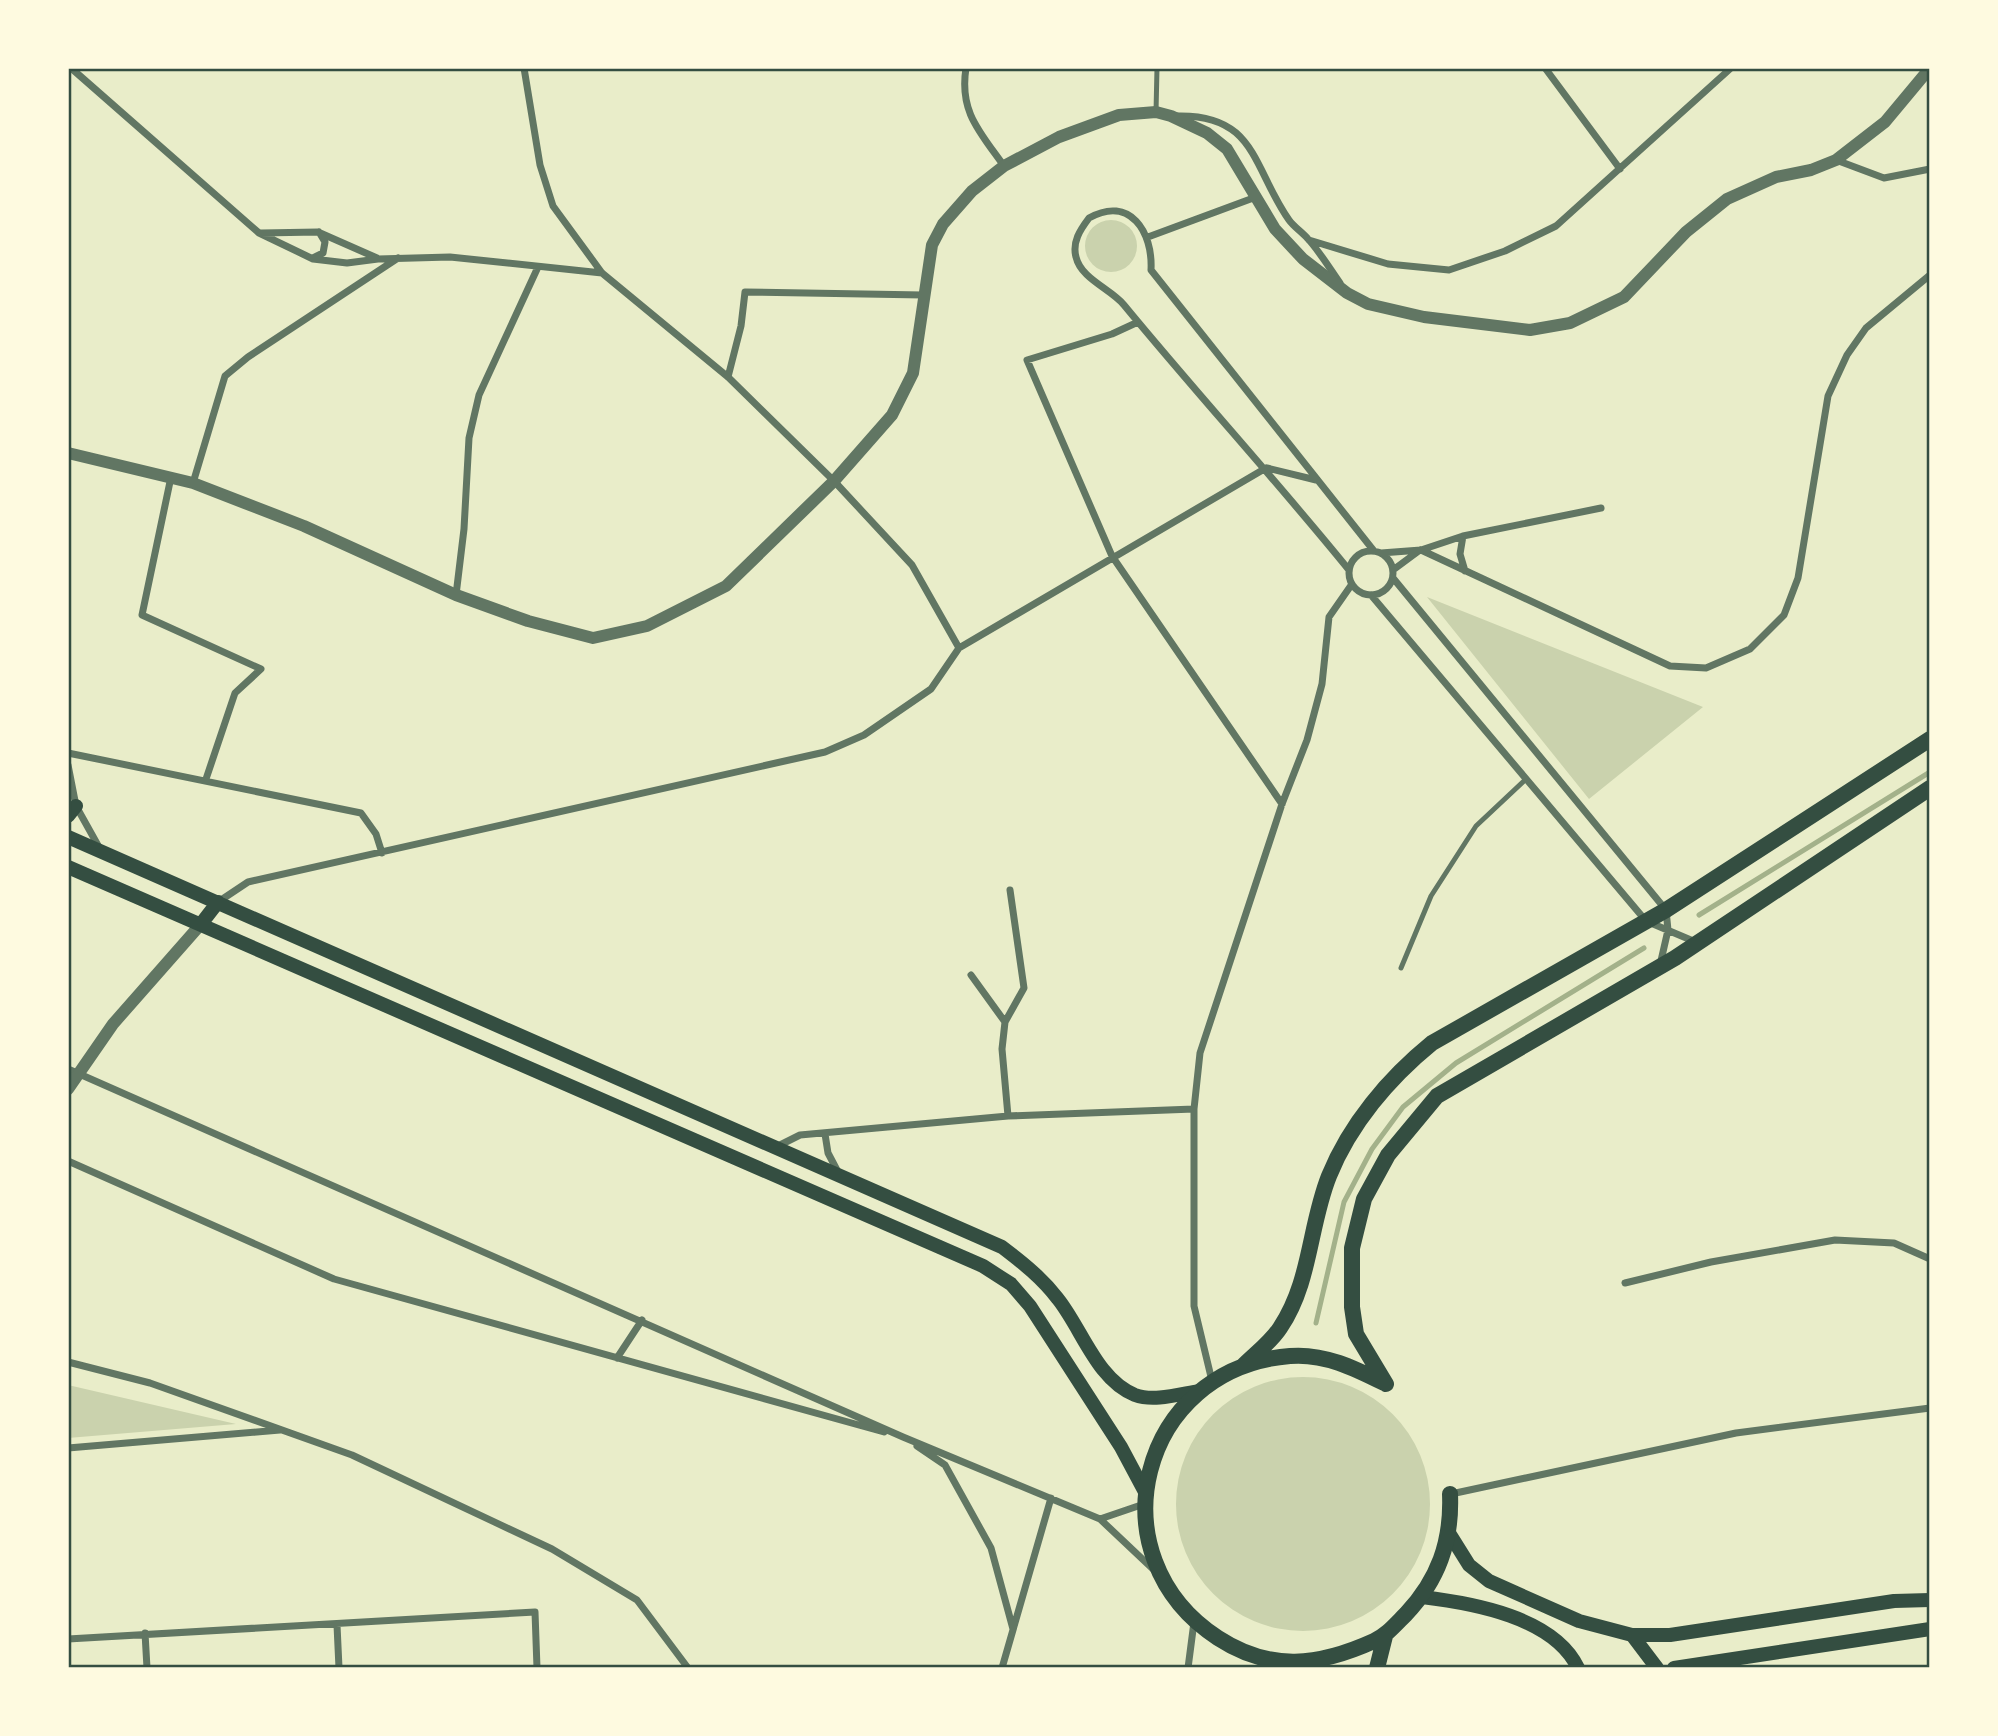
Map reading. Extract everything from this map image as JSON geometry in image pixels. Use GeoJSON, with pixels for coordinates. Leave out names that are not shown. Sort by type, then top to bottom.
{"type":"FeatureCollection","features":[{"type":"Feature","properties":{"kind":"main road"},"geometry":{"type":"LineString","coordinates":[[1243,1366],[1279,1329],[1298,1295],[1329,1177],[1355,1126],[1407,1064],[1432,1043],[1666,910],[1930,739]]}},
{"type":"Feature","properties":{"kind":"main road"},"geometry":{"type":"LineString","coordinates":[[68,837],[1002,1247],[1034,1271],[1059,1300],[1111,1380],[1136,1395],[1163,1397],[1206,1386],[1243,1366],[1291,1356],[1341,1362],[1386,1384],[1356,1334],[1352,1307],[1352,1248],[1364,1199],[1388,1155],[1437,1096],[1698,943],[1930,788]]}},
{"type":"Feature","properties":{"kind":"main road"},"geometry":{"type":"LineString","coordinates":[[68,867],[983,1266],[1011,1284],[1030,1306],[1121,1447],[1144,1498]]}},
{"type":"Feature","properties":{"kind":"main road"},"geometry":{"type":"LineString","coordinates":[[201,924],[219,902]]}},
{"type":"Feature","properties":{"kind":"main road"},"geometry":{"type":"LineString","coordinates":[[1206,1386],[1173,1419],[1154,1454],[1144,1498],[1148,1541],[1160,1576],[1194,1622],[1262,1668]]}},
{"type":"Feature","properties":{"kind":"main road"},"geometry":{"type":"LineString","coordinates":[[1237,1650],[1287,1662],[1338,1658],[1385,1636],[1422,1598],[1439,1569],[1449,1533],[1450,1494]]}},
{"type":"Feature","properties":{"kind":"main road"},"geometry":{"type":"LineString","coordinates":[[1449,1533],[1469,1565],[1489,1581],[1579,1621],[1632,1636],[1670,1635],[1894,1601],[1930,1600]]}},
{"type":"Feature","properties":{"kind":"main road"},"geometry":{"type":"LineString","coordinates":[[1422,1598],[1484,1606],[1548,1634],[1565,1646],[1578,1668]]}},
{"type":"Feature","properties":{"kind":"main road"},"geometry":{"type":"LineString","coordinates":[[1674,1668],[1930,1629]]}},
{"type":"Feature","properties":{"kind":"main road"},"geometry":{"type":"LineString","coordinates":[[1377,1668],[1385,1636]]}},
{"type":"Feature","properties":{"kind":"main road"},"geometry":{"type":"LineString","coordinates":[[1632,1636],[1657,1668]]}},
{"type":"Feature","properties":{"kind":"street"},"geometry":{"type":"LineString","coordinates":[[71,68],[259,233],[313,259],[347,263],[378,259],[450,257],[602,273]]}},
{"type":"Feature","properties":{"kind":"street"},"geometry":{"type":"LineString","coordinates":[[524,68],[540,165],[553,206],[602,273],[728,377],[834,481],[912,565],[959,648]]}},
{"type":"Feature","properties":{"kind":"street"},"geometry":{"type":"LineString","coordinates":[[966,68],[963,89],[970,120],[1004,166]]}},
{"type":"Feature","properties":{"kind":"street"},"geometry":{"type":"LineString","coordinates":[[1545,68],[1620,169]]}},
{"type":"Feature","properties":{"kind":"street"},"geometry":{"type":"LineString","coordinates":[[1309,240],[1388,264],[1449,270],[1505,251],[1556,226],[1731,68]]}},
{"type":"Feature","properties":{"kind":"street"},"geometry":{"type":"LineString","coordinates":[[68,453],[193,483],[304,526],[456,596],[528,621],[593,638],[647,626],[726,586],[834,481],[892,415],[913,373],[921,334],[923,295],[932,245],[943,223],[972,191],[1004,166],[1059,137],[1119,115],[1156,112],[1171,116],[1207,133],[1227,149],[1275,229],[1303,258],[1347,293],[1368,304],[1476,324],[1530,330],[1570,323],[1624,297],[1686,232],[1727,199],[1776,177],[1811,170],[1836,160],[1885,122],[1930,68]]}},
{"type":"Feature","properties":{"kind":"street"},"geometry":{"type":"LineString","coordinates":[[1171,116],[1195,115],[1228,124],[1248,145],[1290,221],[1309,240],[1347,293]]}},
{"type":"Feature","properties":{"kind":"street"},"geometry":{"type":"LineString","coordinates":[[1836,160],[1884,177],[1930,169]]}},
{"type":"Feature","properties":{"kind":"street"},"geometry":{"type":"LineString","coordinates":[[1148,237],[1256,197]]}},
{"type":"Feature","properties":{"kind":"street"},"geometry":{"type":"LineString","coordinates":[[1660,966],[1668,930],[1666,910],[1393,574],[1387,557],[1377,552],[1316,480],[1151,270],[1152,248],[1139,223],[1124,213],[1111,211],[1089,218],[1075,243],[1076,258],[1082,269],[1115,294],[1266,468],[1349,570],[1352,584],[1357,590],[1371,595],[1646,921],[1668,930],[1698,943]]}},
{"type":"Feature","properties":{"kind":"street"},"geometry":{"type":"LineString","coordinates":[[259,233],[318,232],[378,259]]}},
{"type":"Feature","properties":{"kind":"street"},"geometry":{"type":"LineString","coordinates":[[313,259],[323,253],[325,242],[318,232]]}},
{"type":"Feature","properties":{"kind":"street"},"geometry":{"type":"LineString","coordinates":[[193,483],[225,376],[248,357],[398,258]]}},
{"type":"Feature","properties":{"kind":"street"},"geometry":{"type":"LineString","coordinates":[[456,596],[464,528],[468,438],[479,395],[538,267]]}},
{"type":"Feature","properties":{"kind":"street"},"geometry":{"type":"LineString","coordinates":[[1421,550],[1670,666],[1706,668],[1750,649],[1784,615],[1798,578],[1828,396],[1847,355],[1866,328],[1930,275]]}},
{"type":"Feature","properties":{"kind":"street"},"geometry":{"type":"LineString","coordinates":[[728,377],[741,326],[745,292],[923,295]]}},
{"type":"Feature","properties":{"kind":"street"},"geometry":{"type":"LineString","coordinates":[[1138,322],[1112,334],[1027,360],[1112,556],[1282,804]]}},
{"type":"Feature","properties":{"kind":"street"},"geometry":{"type":"LineString","coordinates":[[219,902],[248,882],[825,752],[864,735],[932,689],[959,648],[1266,468],[1316,480]]}},
{"type":"Feature","properties":{"kind":"street"},"geometry":{"type":"LineString","coordinates":[[171,477],[142,615],[261,669],[235,694],[206,779]]}},
{"type":"Feature","properties":{"kind":"street"},"geometry":{"type":"LineString","coordinates":[[1349,570],[1355,558],[1377,552],[1421,550],[1463,536],[1601,508]]}},
{"type":"Feature","properties":{"kind":"street"},"geometry":{"type":"LineString","coordinates":[[1463,536],[1460,554],[1465,571]]}},
{"type":"Feature","properties":{"kind":"street"},"geometry":{"type":"LineString","coordinates":[[1371,595],[1385,590],[1393,574],[1421,550]]}},
{"type":"Feature","properties":{"kind":"street"},"geometry":{"type":"LineString","coordinates":[[1206,1386],[1194,1306],[1194,1109],[1200,1053],[1282,804],[1307,740],[1322,684],[1329,617],[1352,584]]}},
{"type":"Feature","properties":{"kind":"street"},"geometry":{"type":"LineString","coordinates":[[68,753],[206,779],[362,813],[376,834],[382,853]]}},
{"type":"Feature","properties":{"kind":"street"},"geometry":{"type":"LineString","coordinates":[[68,765],[72,811],[101,851]]}},
{"type":"Feature","properties":{"kind":"street"},"geometry":{"type":"LineString","coordinates":[[1008,1116],[1002,1049],[1005,1022],[1024,988],[1010,890]]}},
{"type":"Feature","properties":{"kind":"street"},"geometry":{"type":"LineString","coordinates":[[68,1089],[72,1071],[201,924]]}},
{"type":"Feature","properties":{"kind":"street"},"geometry":{"type":"LineString","coordinates":[[971,975],[1005,1022]]}},
{"type":"Feature","properties":{"kind":"street"},"geometry":{"type":"LineString","coordinates":[[72,1071],[903,1437],[1100,1519],[1160,1576]]}},
{"type":"Feature","properties":{"kind":"street"},"geometry":{"type":"LineString","coordinates":[[776,1147],[800,1135],[1008,1116],[1194,1109]]}},
{"type":"Feature","properties":{"kind":"street"},"geometry":{"type":"LineString","coordinates":[[825,1134],[828,1153],[841,1178]]}},
{"type":"Feature","properties":{"kind":"street"},"geometry":{"type":"LineString","coordinates":[[68,1161],[334,1279],[812,1414],[903,1437],[945,1465],[991,1548],[1013,1629]]}},
{"type":"Feature","properties":{"kind":"street"},"geometry":{"type":"LineString","coordinates":[[1625,1283],[1712,1262],[1835,1240],[1894,1243],[1930,1259]]}},
{"type":"Feature","properties":{"kind":"street"},"geometry":{"type":"LineString","coordinates":[[617,1358],[642,1320]]}},
{"type":"Feature","properties":{"kind":"street"},"geometry":{"type":"LineString","coordinates":[[68,1362],[150,1384],[352,1455],[552,1549],[637,1600],[688,1668]]}},
{"type":"Feature","properties":{"kind":"street"},"geometry":{"type":"LineString","coordinates":[[1450,1494],[1736,1433],[1930,1408]]}},
{"type":"Feature","properties":{"kind":"street"},"geometry":{"type":"LineString","coordinates":[[68,1448],[285,1430]]}},
{"type":"Feature","properties":{"kind":"street"},"geometry":{"type":"LineString","coordinates":[[1002,1668],[1051,1498]]}},
{"type":"Feature","properties":{"kind":"street"},"geometry":{"type":"LineString","coordinates":[[1100,1519],[1144,1498]]}},
{"type":"Feature","properties":{"kind":"street"},"geometry":{"type":"LineString","coordinates":[[68,1639],[535,1612],[537,1668]]}},
{"type":"Feature","properties":{"kind":"street"},"geometry":{"type":"LineString","coordinates":[[1188,1668],[1194,1622]]}},
{"type":"Feature","properties":{"kind":"street"},"geometry":{"type":"LineString","coordinates":[[337,1625],[339,1668]]}},
{"type":"Feature","properties":{"kind":"street"},"geometry":{"type":"LineString","coordinates":[[145,1633],[147,1668]]}},
{"type":"Feature","properties":{"kind":"lane"},"geometry":{"type":"LineString","coordinates":[[1156,112],[1157,68]]}},
{"type":"Feature","properties":{"kind":"lane"},"geometry":{"type":"LineString","coordinates":[[1401,968],[1431,896],[1476,825],[1526,779]]}},
{"type":"Feature","properties":{"kind":"green space"},"geometry":{"type":"Polygon","coordinates":[[[1111,220],[1130,227],[1137,246],[1130,265],[1111,272],[1092,265],[1085,246],[1092,227],[1111,220]]]}},
{"type":"Feature","properties":{"kind":"green space"},"geometry":{"type":"Polygon","coordinates":[[[1427,597],[1703,707],[1589,799],[1427,597]]]}},
{"type":"Feature","properties":{"kind":"green space"},"geometry":{"type":"Polygon","coordinates":[[[1303,1377],[1340,1382],[1374,1398],[1393,1414],[1409,1433],[1425,1467],[1430,1504],[1425,1541],[1409,1575],[1393,1594],[1374,1610],[1340,1626],[1303,1631],[1266,1626],[1232,1610],[1213,1594],[1197,1575],[1181,1541],[1176,1504],[1181,1467],[1197,1433],[1213,1414],[1232,1398],[1266,1382],[1303,1377]]]}},
{"type":"Feature","properties":{"kind":"green space"},"geometry":{"type":"Polygon","coordinates":[[[68,1385],[236,1424],[68,1438],[68,1385]]]}},
{"type":"Feature","properties":{"kind":"waterway"},"geometry":{"type":"LineString","coordinates":[[1699,915],[1930,772]]}},
{"type":"Feature","properties":{"kind":"waterway"},"geometry":{"type":"LineString","coordinates":[[1316,1323],[1344,1202],[1372,1149],[1403,1107],[1456,1063],[1644,948]]}}]}
